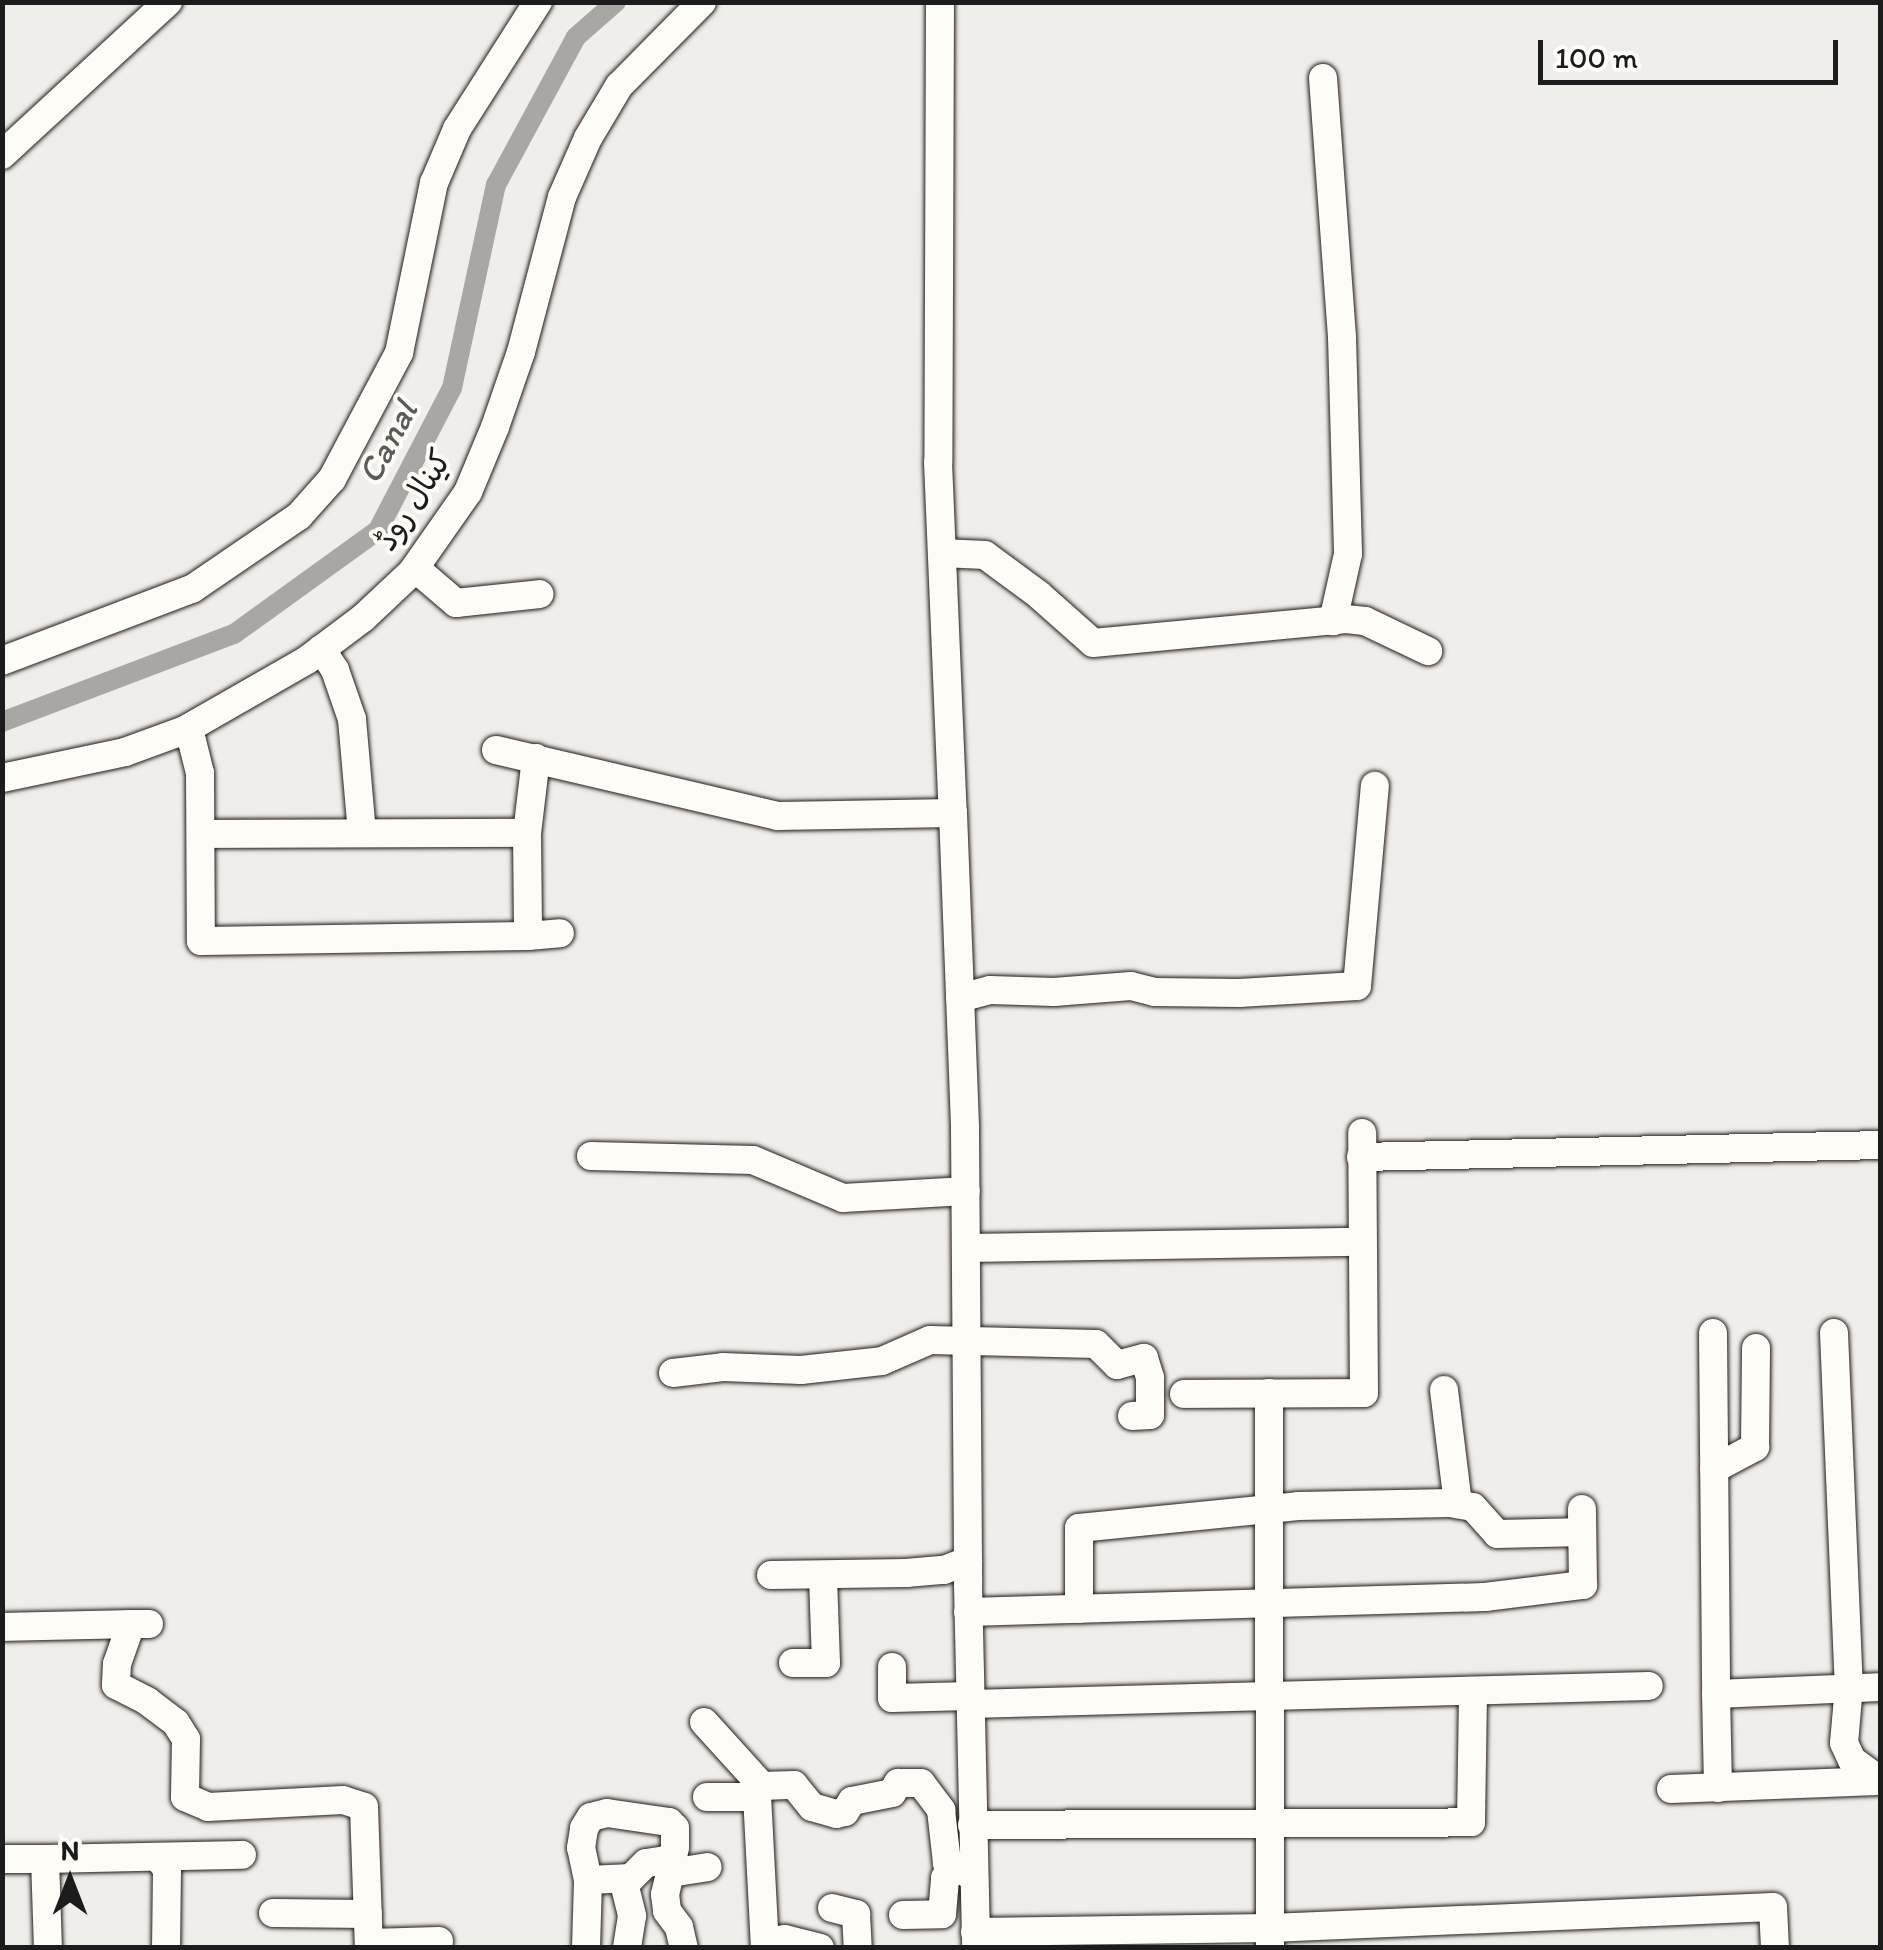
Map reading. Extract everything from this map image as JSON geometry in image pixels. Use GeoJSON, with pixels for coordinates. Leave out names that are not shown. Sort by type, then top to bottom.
{"type":"FeatureCollection","features":[{"type":"Feature","properties":{"kind":"street"},"geometry":{"type":"LineString","coordinates":[[2,155],[168,2]]}},
{"type":"Feature","properties":{"kind":"street"},"geometry":{"type":"LineString","coordinates":[[2,661],[192,589],[300,516],[332,479],[398,353],[434,182],[457,129],[538,2]]}},
{"type":"Feature","properties":{"kind":"street","name":"کینال روڈ"},"geometry":{"type":"LineString","coordinates":[[2,778],[125,752],[185,730],[321,649],[363,618],[415,568],[468,492],[521,352],[562,197],[588,138],[619,86],[702,2]]}},
{"type":"Feature","properties":{"kind":"street"},"geometry":{"type":"LineString","coordinates":[[940,2],[936,110],[942,553],[967,1248],[972,1826],[964,1874],[976,1940],[1270,1938],[1773,1907],[1775,1948]]}},
{"type":"Feature","properties":{"kind":"street"},"geometry":{"type":"LineString","coordinates":[[1324,78],[1342,336],[1348,554],[1333,620]]}},
{"type":"Feature","properties":{"kind":"street"},"geometry":{"type":"LineString","coordinates":[[942,553],[985,555],[1039,594],[1093,644],[1365,620],[1428,652]]}},
{"type":"Feature","properties":{"kind":"street"},"geometry":{"type":"LineString","coordinates":[[415,568],[456,602],[540,594]]}},
{"type":"Feature","properties":{"kind":"street"},"geometry":{"type":"LineString","coordinates":[[321,649],[335,670],[352,719],[362,834]]}},
{"type":"Feature","properties":{"kind":"street"},"geometry":{"type":"LineString","coordinates":[[185,730],[192,740],[200,772],[201,941],[560,934]]}},
{"type":"Feature","properties":{"kind":"street"},"geometry":{"type":"LineString","coordinates":[[496,750],[778,816],[953,813]]}},
{"type":"Feature","properties":{"kind":"street"},"geometry":{"type":"LineString","coordinates":[[528,936],[527,833],[536,758]]}},
{"type":"Feature","properties":{"kind":"street"},"geometry":{"type":"LineString","coordinates":[[960,998],[990,990],[1054,992],[1131,986],[1155,992],[1239,993],[1357,986],[1375,786]]}},
{"type":"Feature","properties":{"kind":"street"},"geometry":{"type":"LineString","coordinates":[[202,834],[527,833]]}},
{"type":"Feature","properties":{"kind":"street"},"geometry":{"type":"LineString","coordinates":[[1184,1394],[1364,1393],[1361,1145],[1880,1145]]}},
{"type":"Feature","properties":{"kind":"street"},"geometry":{"type":"LineString","coordinates":[[591,1156],[753,1160],[843,1198],[966,1191]]}},
{"type":"Feature","properties":{"kind":"street"},"geometry":{"type":"LineString","coordinates":[[967,1248],[1361,1242]]}},
{"type":"Feature","properties":{"kind":"street"},"geometry":{"type":"LineString","coordinates":[[1713,1333],[1718,1788]]}},
{"type":"Feature","properties":{"kind":"street"},"geometry":{"type":"LineString","coordinates":[[1834,1333],[1848,1686],[1844,1743],[1852,1760],[1879,1780]]}},
{"type":"Feature","properties":{"kind":"street"},"geometry":{"type":"LineString","coordinates":[[672,1374],[723,1367],[820,1368],[882,1361],[913,1344],[930,1340],[968,1344],[1096,1344],[1117,1366],[1144,1358],[1150,1378],[1150,1415],[1132,1416]]}},
{"type":"Feature","properties":{"kind":"street"},"geometry":{"type":"LineString","coordinates":[[1714,1468],[1755,1447],[1756,1348]]}},
{"type":"Feature","properties":{"kind":"street"},"geometry":{"type":"LineString","coordinates":[[1444,1390],[1458,1504]]}},
{"type":"Feature","properties":{"kind":"street"},"geometry":{"type":"LineString","coordinates":[[1268,1393],[1270,1938]]}},
{"type":"Feature","properties":{"kind":"street"},"geometry":{"type":"LineString","coordinates":[[968,1612],[1485,1597],[1583,1585],[1582,1521],[1498,1534],[1473,1507],[1458,1504],[1269,1510],[1079,1528],[1079,1608]]}},
{"type":"Feature","properties":{"kind":"street"},"geometry":{"type":"LineString","coordinates":[[771,1575],[944,1570],[968,1561]]}},
{"type":"Feature","properties":{"kind":"street"},"geometry":{"type":"LineString","coordinates":[[793,1664],[826,1663],[822,1575]]}},
{"type":"Feature","properties":{"kind":"street"},"geometry":{"type":"LineString","coordinates":[[2,1627],[140,1624],[117,1664],[116,1685],[176,1723],[186,1739],[185,1798],[208,1807],[343,1800],[364,1807],[369,1945],[439,1941]]}},
{"type":"Feature","properties":{"kind":"street"},"geometry":{"type":"LineString","coordinates":[[892,1667],[892,1698],[970,1700],[1270,1700],[1648,1686]]}},
{"type":"Feature","properties":{"kind":"street"},"geometry":{"type":"LineString","coordinates":[[1716,1694],[1880,1687]]}},
{"type":"Feature","properties":{"kind":"street"},"geometry":{"type":"LineString","coordinates":[[972,1826],[1471,1822],[1473,1694]]}},
{"type":"Feature","properties":{"kind":"street"},"geometry":{"type":"LineString","coordinates":[[704,1722],[759,1791],[765,1945],[785,1939],[820,1948]]}},
{"type":"Feature","properties":{"kind":"street"},"geometry":{"type":"LineString","coordinates":[[1671,1789],[1879,1780]]}},
{"type":"Feature","properties":{"kind":"street"},"geometry":{"type":"LineString","coordinates":[[707,1797],[794,1784],[812,1807],[836,1814],[846,1812],[852,1801],[892,1793],[898,1782],[920,1783],[941,1810],[946,1863],[964,1874]]}},
{"type":"Feature","properties":{"kind":"street"},"geometry":{"type":"LineString","coordinates":[[586,1948],[588,1880],[581,1848],[584,1828],[591,1817],[607,1813],[668,1822],[674,1828],[667,1911],[680,1927],[684,1948]]}},
{"type":"Feature","properties":{"kind":"street"},"geometry":{"type":"LineString","coordinates":[[2,1859],[242,1855]]}},
{"type":"Feature","properties":{"kind":"street"},"geometry":{"type":"LineString","coordinates":[[46,1859],[48,1948]]}},
{"type":"Feature","properties":{"kind":"street"},"geometry":{"type":"LineString","coordinates":[[159,1859],[167,1869],[166,1948]]}},
{"type":"Feature","properties":{"kind":"street"},"geometry":{"type":"LineString","coordinates":[[588,1880],[624,1879],[646,1863],[708,1867]]}},
{"type":"Feature","properties":{"kind":"street"},"geometry":{"type":"LineString","coordinates":[[904,1915],[942,1914],[944,1878],[964,1874]]}},
{"type":"Feature","properties":{"kind":"street"},"geometry":{"type":"LineString","coordinates":[[624,1879],[632,1916],[627,1948]]}},
{"type":"Feature","properties":{"kind":"street"},"geometry":{"type":"LineString","coordinates":[[832,1908],[856,1914],[858,1948]]}},
{"type":"Feature","properties":{"kind":"street"},"geometry":{"type":"LineString","coordinates":[[273,1913],[368,1914]]}},
{"type":"Feature","properties":{"kind":"waterway","name":"Canal"},"geometry":{"type":"LineString","coordinates":[[2,722],[234,634],[378,530],[452,388],[496,185],[576,37],[616,2]]}}]}
